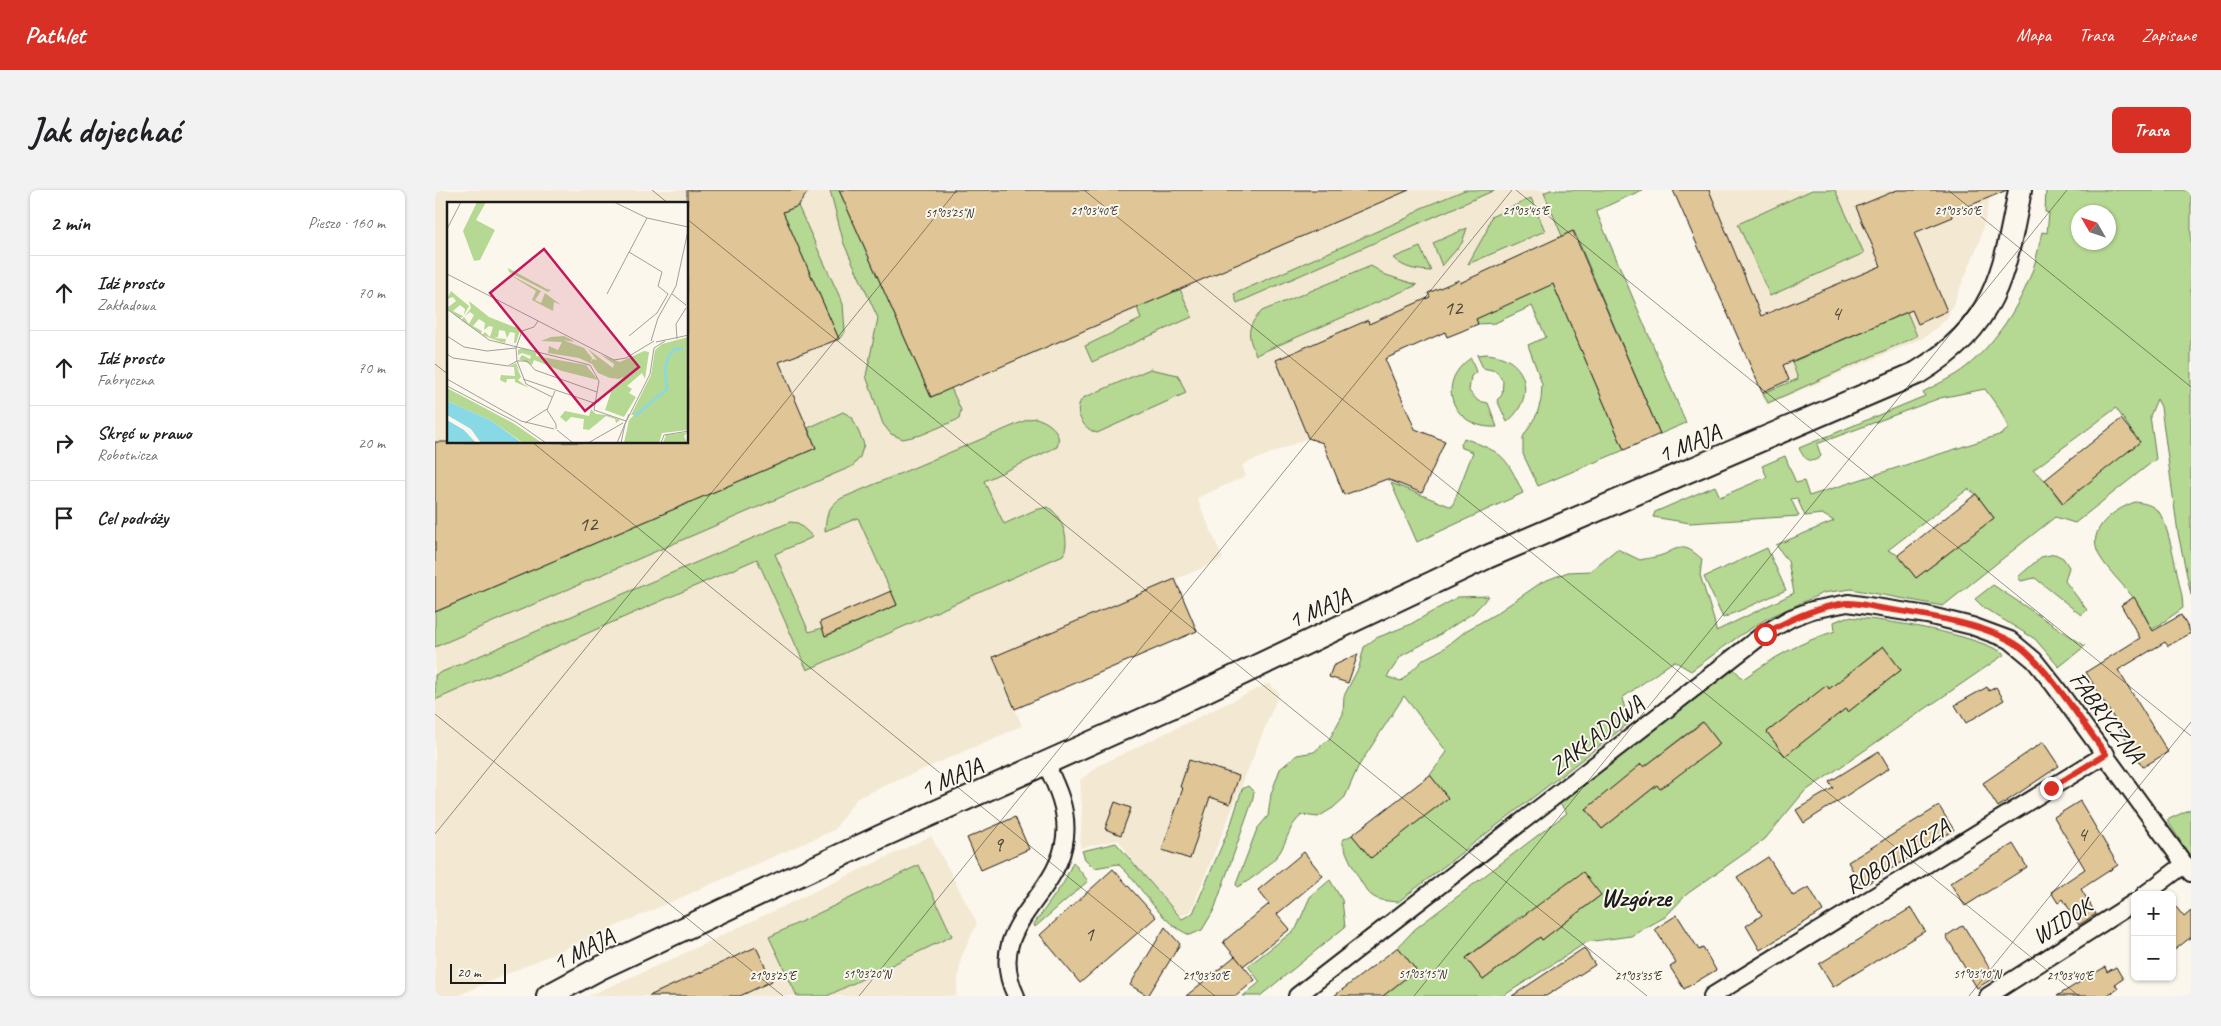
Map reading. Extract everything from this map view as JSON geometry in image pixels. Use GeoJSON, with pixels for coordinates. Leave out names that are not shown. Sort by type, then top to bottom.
{"type":"FeatureCollection","features":[{"type":"Feature","properties":{"kind":"street","name":"1 MAJA"},"geometry":{"type":"LineString","coordinates":[[549,996],[609,964],[882,836],[1178,704],[1487,556],[1917,373],[1942,358],[1958,343],[1987,307],[2000,281],[2012,236],[2020,190]]}},
{"type":"Feature","properties":{"kind":"street","name":"ZAKŁADOWA"},"geometry":{"type":"LineString","coordinates":[[1297,996],[1765,634],[1791,618],[1812,610],[1848,603],[1958,622]]}},
{"type":"Feature","properties":{"kind":"street","name":"FABRYCZNA"},"geometry":{"type":"LineString","coordinates":[[1958,622],[1999,635],[2023,649],[2048,678],[2106,754],[2188,868]]}},
{"type":"Feature","properties":{"kind":"street","name":"ROBOTNICZA"},"geometry":{"type":"LineString","coordinates":[[1712,996],[2106,754]]}},
{"type":"Feature","properties":{"kind":"street"},"geometry":{"type":"LineString","coordinates":[[1016,996],[1006,967],[1008,948],[1056,865],[1065,835],[1064,810],[1046,764]]}},
{"type":"Feature","properties":{"kind":"street"},"geometry":{"type":"LineString","coordinates":[[2151,891],[2188,868]]}},
{"type":"Feature","properties":{"kind":"street","name":"WIDOK"},"geometry":{"type":"LineString","coordinates":[[1988,996],[2131,905]]}},
{"type":"Feature","properties":{"kind":"shaded area"},"geometry":{"type":"Polygon","coordinates":[[[435,190],[1630,190],[1573,216],[1573,231],[1537,247],[1539,251],[1460,283],[1459,280],[1429,293],[1430,297],[1369,324],[1367,320],[1276,361],[1308,438],[1242,465],[1246,476],[1197,498],[1223,559],[994,657],[1022,726],[857,798],[834,830],[457,996],[435,996],[435,190]]]}},
{"type":"Feature","properties":{"kind":"shaded area"},"geometry":{"type":"Polygon","coordinates":[[[1673,190],[1992,190],[1979,243],[1947,319],[1925,337],[1767,405],[1673,190]]]}},
{"type":"Feature","properties":{"kind":"shaded area"},"geometry":{"type":"Polygon","coordinates":[[[1269,683],[1279,693],[1191,911],[1181,916],[1139,869],[1118,840],[1080,848],[1082,806],[1080,780],[1100,765],[1269,683]]]}},
{"type":"Feature","properties":{"kind":"shaded area"},"geometry":{"type":"Polygon","coordinates":[[[931,836],[977,923],[961,958],[956,996],[588,996],[670,960],[931,836]]]}},
{"type":"Feature","properties":{"kind":"green space"},"geometry":{"type":"Polygon","coordinates":[[[830,190],[839,190],[931,397],[951,388],[961,410],[959,419],[921,435],[903,439],[891,434],[883,424],[866,376],[878,318],[844,244],[830,190]]]}},
{"type":"Feature","properties":{"kind":"green space"},"geometry":{"type":"Polygon","coordinates":[[[1465,190],[1495,190],[1237,303],[1234,294],[1407,218],[1419,209],[1465,190]]]}},
{"type":"Feature","properties":{"kind":"green space"},"geometry":{"type":"Polygon","coordinates":[[[1550,190],[1642,190],[1596,211],[1686,423],[1660,434],[1574,231],[1562,236],[1544,193],[1550,190]]]}},
{"type":"Feature","properties":{"kind":"green space"},"geometry":{"type":"Polygon","coordinates":[[[1812,190],[1835,190],[1864,253],[1770,296],[1738,224],[1812,190]]]}},
{"type":"Feature","properties":{"kind":"green space"},"geometry":{"type":"Polygon","coordinates":[[[2046,190],[2191,190],[2191,595],[2178,533],[2161,407],[2157,399],[2150,416],[2156,459],[2075,523],[2055,517],[1943,606],[1851,589],[1823,593],[1766,619],[1691,671],[1674,661],[1622,698],[1629,723],[1398,902],[1384,900],[1371,895],[1354,869],[1342,840],[1352,835],[1371,857],[1448,798],[1430,775],[1447,752],[1404,696],[1358,767],[1345,797],[1333,808],[1318,817],[1302,815],[1291,828],[1277,856],[1260,872],[1237,887],[1236,884],[1257,829],[1268,816],[1271,794],[1280,769],[1297,755],[1314,752],[1330,738],[1343,714],[1344,696],[1359,667],[1364,647],[1376,638],[1409,625],[1458,597],[1489,596],[1473,613],[1436,637],[1401,656],[1387,677],[1401,681],[1424,659],[1443,649],[1467,630],[1497,613],[1542,582],[1568,572],[1590,571],[1617,549],[1640,560],[1661,556],[1677,548],[1685,548],[1702,559],[1700,575],[1716,631],[1794,593],[1788,561],[1776,545],[1834,521],[1822,514],[1805,516],[1797,498],[1791,499],[1799,516],[1690,523],[1653,517],[1655,512],[1715,486],[1720,497],[1767,477],[1762,466],[1785,456],[1796,483],[1804,481],[1809,496],[2002,434],[2009,428],[2000,410],[1985,389],[1940,398],[1817,444],[1821,456],[1814,460],[1805,458],[1799,448],[1925,396],[1923,392],[1956,374],[1977,358],[2006,323],[2022,296],[2034,265],[2042,232],[2047,233],[2049,213],[2045,212],[2046,190]],[[2116,408],[2033,470],[2045,480],[2062,503],[2139,442],[2116,408]],[[1968,489],[1888,550],[1898,555],[1916,578],[1994,518],[1976,494],[1968,489]]]}},
{"type":"Feature","properties":{"kind":"green space"},"geometry":{"type":"Polygon","coordinates":[[[1531,198],[1545,231],[1468,264],[1486,232],[1491,217],[1531,198]]]}},
{"type":"Feature","properties":{"kind":"green space"},"geometry":{"type":"Polygon","coordinates":[[[798,206],[843,304],[845,332],[839,339],[783,212],[798,206]]]}},
{"type":"Feature","properties":{"kind":"green space"},"geometry":{"type":"Polygon","coordinates":[[[1467,228],[1462,243],[1442,266],[1433,243],[1467,228]]]}},
{"type":"Feature","properties":{"kind":"green space"},"geometry":{"type":"Polygon","coordinates":[[[1420,247],[1431,271],[1402,265],[1393,258],[1420,247]]]}},
{"type":"Feature","properties":{"kind":"green space"},"geometry":{"type":"Polygon","coordinates":[[[1371,266],[1386,275],[1417,285],[1256,355],[1251,342],[1250,332],[1253,322],[1262,311],[1371,266]]]}},
{"type":"Feature","properties":{"kind":"green space"},"geometry":{"type":"Polygon","coordinates":[[[1548,272],[1624,450],[1538,486],[1523,454],[1523,437],[1537,414],[1541,400],[1542,384],[1528,345],[1546,337],[1532,306],[1495,323],[1478,324],[1476,319],[1548,272]]]}},
{"type":"Feature","properties":{"kind":"green space"},"geometry":{"type":"Polygon","coordinates":[[[1180,289],[1192,317],[1092,362],[1085,346],[1141,319],[1137,307],[1180,289]]]}},
{"type":"Feature","properties":{"kind":"green space"},"geometry":{"type":"Polygon","coordinates":[[[1907,312],[1917,336],[1768,403],[1763,393],[1798,379],[1792,362],[1907,312]]]}},
{"type":"Feature","properties":{"kind":"green space"},"geometry":{"type":"Polygon","coordinates":[[[1487,354],[1501,357],[1512,363],[1524,380],[1525,391],[1522,402],[1507,422],[1497,400],[1502,395],[1503,381],[1496,371],[1483,368],[1477,355],[1487,354]]]}},
{"type":"Feature","properties":{"kind":"green space"},"geometry":{"type":"Polygon","coordinates":[[[1471,358],[1476,372],[1471,376],[1469,391],[1478,401],[1488,403],[1497,427],[1482,426],[1469,421],[1460,413],[1454,403],[1451,392],[1453,380],[1459,368],[1471,358]]]}},
{"type":"Feature","properties":{"kind":"green space"},"geometry":{"type":"Polygon","coordinates":[[[1150,369],[1178,375],[1186,393],[1097,433],[1083,423],[1078,408],[1083,398],[1150,369]]]}},
{"type":"Feature","properties":{"kind":"green space"},"geometry":{"type":"Polygon","coordinates":[[[843,412],[852,417],[864,444],[860,457],[853,466],[435,647],[435,612],[816,448],[808,428],[843,412]]]}},
{"type":"Feature","properties":{"kind":"green space"},"geometry":{"type":"Polygon","coordinates":[[[1036,418],[1054,428],[1058,437],[1057,447],[984,481],[1004,524],[1035,510],[1048,507],[1053,511],[1064,529],[1066,543],[1063,555],[807,670],[757,559],[435,700],[435,675],[790,522],[798,523],[813,537],[775,554],[809,632],[822,628],[826,636],[897,605],[858,518],[825,531],[827,516],[831,508],[842,498],[1029,419],[1036,418]]]}},
{"type":"Feature","properties":{"kind":"green space"},"geometry":{"type":"Polygon","coordinates":[[[1464,438],[1501,456],[1507,462],[1523,493],[1417,542],[1391,483],[1452,507],[1473,452],[1460,447],[1464,438]]]}},
{"type":"Feature","properties":{"kind":"green space"},"geometry":{"type":"Polygon","coordinates":[[[2135,502],[2152,506],[2161,516],[2169,537],[2182,596],[2183,608],[2152,630],[2138,603],[2111,572],[2099,555],[2096,546],[2096,537],[2104,521],[2127,505],[2135,502]]]}},
{"type":"Feature","properties":{"kind":"green space"},"geometry":{"type":"Polygon","coordinates":[[[1767,548],[1786,590],[1723,618],[1704,577],[1767,548]]]}},
{"type":"Feature","properties":{"kind":"green space"},"geometry":{"type":"Polygon","coordinates":[[[2055,554],[2063,558],[2069,567],[2065,581],[2087,610],[2081,615],[2035,578],[2021,581],[2018,577],[2041,557],[2055,554]]]}},
{"type":"Feature","properties":{"kind":"green space"},"geometry":{"type":"Polygon","coordinates":[[[1993,585],[2085,646],[2059,667],[2035,639],[1984,608],[1975,599],[1993,585]]]}},
{"type":"Feature","properties":{"kind":"green space"},"geometry":{"type":"Polygon","coordinates":[[[1846,617],[1905,624],[1972,640],[2005,654],[1804,792],[1765,839],[1687,894],[1665,917],[1631,936],[1587,942],[1503,996],[1383,996],[1416,970],[1398,947],[1415,929],[1567,813],[1559,803],[1734,669],[1743,679],[1787,651],[1835,631],[1834,622],[1846,617]],[[1883,646],[1829,689],[1827,686],[1767,732],[1785,755],[1845,709],[1848,712],[1901,670],[1883,646]],[[1702,722],[1644,767],[1641,765],[1586,809],[1602,829],[1657,785],[1720,744],[1702,722]],[[1601,895],[1524,917],[1522,915],[1466,958],[1483,980],[1540,937],[1542,940],[1601,895]]]}},
{"type":"Feature","properties":{"kind":"green space"},"geometry":{"type":"Polygon","coordinates":[[[1248,786],[1254,792],[1252,802],[1214,910],[1202,930],[1190,935],[1169,922],[1118,864],[1094,868],[1085,859],[1082,851],[1116,843],[1182,919],[1193,913],[1231,824],[1242,789],[1248,786]]]}},
{"type":"Feature","properties":{"kind":"green space"},"geometry":{"type":"Polygon","coordinates":[[[2191,809],[2191,858],[2167,820],[2191,809]]]}},
{"type":"Feature","properties":{"kind":"green space"},"geometry":{"type":"Polygon","coordinates":[[[1073,862],[1088,881],[1035,927],[1034,924],[1064,882],[1073,862]]]}},
{"type":"Feature","properties":{"kind":"green space"},"geometry":{"type":"Polygon","coordinates":[[[919,865],[952,936],[827,996],[797,996],[769,937],[919,865]]]}},
{"type":"Feature","properties":{"kind":"green space"},"geometry":{"type":"Polygon","coordinates":[[[1330,880],[1342,900],[1345,927],[1260,996],[1243,996],[1260,982],[1248,966],[1296,929],[1310,897],[1330,880]]]}},
{"type":"Feature","properties":{"kind":"building"},"geometry":{"type":"Polygon","coordinates":[[[687,190],[809,190],[798,206],[783,212],[839,339],[779,362],[816,448],[435,612],[435,442],[447,442],[447,444],[689,444],[689,202],[687,202],[687,190]]]}},
{"type":"Feature","properties":{"kind":"building"},"geometry":{"type":"Polygon","coordinates":[[[839,190],[1409,190],[931,397],[839,190]]]}},
{"type":"Feature","properties":{"kind":"building"},"geometry":{"type":"Polygon","coordinates":[[[1673,190],[1709,190],[1761,316],[1881,266],[1856,207],[1897,190],[2007,190],[1952,213],[1953,217],[1914,233],[1947,311],[1918,324],[1912,310],[1783,365],[1789,380],[1762,392],[1673,190]]]}},
{"type":"Feature","properties":{"kind":"building"},"geometry":{"type":"Polygon","coordinates":[[[1573,231],[1660,434],[1624,450],[1553,284],[1476,319],[1478,324],[1447,337],[1445,332],[1385,359],[1415,429],[1445,441],[1422,493],[1387,479],[1344,495],[1323,443],[1308,438],[1276,360],[1368,320],[1369,324],[1430,297],[1428,293],[1459,280],[1460,283],[1573,231]]]}},
{"type":"Feature","properties":{"kind":"building"},"geometry":{"type":"Polygon","coordinates":[[[2121,419],[2140,442],[2063,503],[2045,480],[2121,419]]]}},
{"type":"Feature","properties":{"kind":"building"},"geometry":{"type":"Polygon","coordinates":[[[1976,494],[1994,518],[1916,578],[1898,555],[1976,494]]]}},
{"type":"Feature","properties":{"kind":"building"},"geometry":{"type":"Polygon","coordinates":[[[1175,579],[1197,631],[1015,709],[993,657],[1175,579]]]}},
{"type":"Feature","properties":{"kind":"building"},"geometry":{"type":"Polygon","coordinates":[[[891,591],[897,605],[825,636],[820,622],[891,591]]]}},
{"type":"Feature","properties":{"kind":"building"},"geometry":{"type":"Polygon","coordinates":[[[2134,597],[2153,631],[2181,615],[2191,633],[2168,646],[2165,642],[2118,670],[2168,752],[2143,767],[2086,672],[2140,638],[2121,605],[2134,597]]]}},
{"type":"Feature","properties":{"kind":"building"},"geometry":{"type":"Polygon","coordinates":[[[1883,646],[1901,670],[1848,712],[1845,709],[1785,756],[1767,732],[1827,685],[1829,689],[1883,646]]]}},
{"type":"Feature","properties":{"kind":"building"},"geometry":{"type":"Polygon","coordinates":[[[1358,654],[1348,683],[1329,677],[1333,666],[1358,654]]]}},
{"type":"Feature","properties":{"kind":"building"},"geometry":{"type":"Polygon","coordinates":[[[1987,687],[1989,691],[1996,687],[2004,700],[1966,723],[1955,705],[1987,687]]]}},
{"type":"Feature","properties":{"kind":"building"},"geometry":{"type":"Polygon","coordinates":[[[1703,722],[1720,744],[1660,789],[1657,785],[1602,829],[1586,809],[1641,764],[1644,767],[1703,722]]]}},
{"type":"Feature","properties":{"kind":"building"},"geometry":{"type":"Polygon","coordinates":[[[2043,742],[2059,766],[1998,807],[1983,783],[2043,742]]]}},
{"type":"Feature","properties":{"kind":"building"},"geometry":{"type":"Polygon","coordinates":[[[1879,751],[1889,768],[1804,823],[1796,810],[1833,788],[1829,782],[1879,751]]]}},
{"type":"Feature","properties":{"kind":"building"},"geometry":{"type":"Polygon","coordinates":[[[1189,760],[1239,776],[1230,804],[1210,797],[1190,859],[1162,850],[1183,788],[1180,787],[1189,760]]]}},
{"type":"Feature","properties":{"kind":"building"},"geometry":{"type":"Polygon","coordinates":[[[1430,775],[1448,798],[1371,858],[1352,835],[1430,775]]]}},
{"type":"Feature","properties":{"kind":"building"},"geometry":{"type":"Polygon","coordinates":[[[2080,801],[2118,865],[2081,889],[2096,914],[2079,925],[2063,899],[2058,903],[2051,892],[2085,869],[2054,817],[2080,801]]]}},
{"type":"Feature","properties":{"kind":"building"},"geometry":{"type":"Polygon","coordinates":[[[1115,802],[1131,808],[1121,835],[1105,829],[1115,802]]]}},
{"type":"Feature","properties":{"kind":"building"},"geometry":{"type":"Polygon","coordinates":[[[1939,806],[1954,830],[1862,887],[1848,862],[1939,806]]]}},
{"type":"Feature","properties":{"kind":"building"},"geometry":{"type":"Polygon","coordinates":[[[1015,817],[1029,849],[981,870],[967,838],[1015,817]]]}},
{"type":"Feature","properties":{"kind":"building"},"geometry":{"type":"Polygon","coordinates":[[[2013,844],[2027,867],[1965,906],[1950,883],[2013,844]]]}},
{"type":"Feature","properties":{"kind":"building"},"geometry":{"type":"Polygon","coordinates":[[[1304,852],[1323,876],[1277,914],[1290,929],[1243,966],[1223,942],[1269,904],[1258,890],[1304,852]]]}},
{"type":"Feature","properties":{"kind":"building"},"geometry":{"type":"Polygon","coordinates":[[[1768,857],[1793,896],[1809,887],[1823,911],[1760,950],[1746,926],[1762,915],[1737,877],[1768,857]]]}},
{"type":"Feature","properties":{"kind":"building"},"geometry":{"type":"Polygon","coordinates":[[[1113,869],[1156,917],[1080,983],[1040,935],[1113,869]]]}},
{"type":"Feature","properties":{"kind":"building"},"geometry":{"type":"Polygon","coordinates":[[[1583,872],[1601,895],[1542,940],[1540,937],[1483,980],[1466,958],[1583,872]]]}},
{"type":"Feature","properties":{"kind":"building"},"geometry":{"type":"Polygon","coordinates":[[[2176,907],[2184,917],[2191,911],[2191,937],[2176,949],[2176,907]]]}},
{"type":"Feature","properties":{"kind":"building"},"geometry":{"type":"Polygon","coordinates":[[[1911,908],[1925,931],[1833,987],[1819,964],[1911,908]]]}},
{"type":"Feature","properties":{"kind":"building"},"geometry":{"type":"Polygon","coordinates":[[[1677,915],[1699,950],[1703,948],[1716,970],[1684,989],[1670,967],[1676,963],[1655,929],[1677,915]]]}},
{"type":"Feature","properties":{"kind":"building"},"geometry":{"type":"Polygon","coordinates":[[[1963,925],[1995,977],[1977,988],[1946,936],[1963,925]]]}},
{"type":"Feature","properties":{"kind":"building"},"geometry":{"type":"Polygon","coordinates":[[[1165,927],[1180,944],[1148,996],[1130,985],[1165,927]]]}},
{"type":"Feature","properties":{"kind":"building"},"geometry":{"type":"Polygon","coordinates":[[[756,947],[772,981],[740,996],[649,996],[756,947]]]}},
{"type":"Feature","properties":{"kind":"building"},"geometry":{"type":"Polygon","coordinates":[[[1398,947],[1416,970],[1383,996],[1334,996],[1398,947]]]}},
{"type":"Feature","properties":{"kind":"building"},"geometry":{"type":"Polygon","coordinates":[[[1584,948],[1595,965],[1546,996],[1512,996],[1584,948]]]}},
{"type":"Feature","properties":{"kind":"building"},"geometry":{"type":"Polygon","coordinates":[[[1235,956],[1255,980],[1236,996],[1186,996],[1235,956]]]}},
{"type":"Feature","properties":{"kind":"building"},"geometry":{"type":"Polygon","coordinates":[[[2105,967],[2107,972],[2116,967],[2123,979],[2115,984],[2118,989],[2107,996],[2057,996],[2105,967]]]}},
{"type":"Feature","properties":{"kind":"district","name":"Wzgórze"},"geometry":{"type":"Point","coordinates":[1636,897]}},
{"type":"Feature","properties":{"kind":"route"},"geometry":{"type":"LineString","coordinates":[[1765,634],[1791,618],[1812,610],[1848,603],[1927,615],[1958,622],[2010,640],[2034,660],[2106,754],[2051,788]]}}]}
